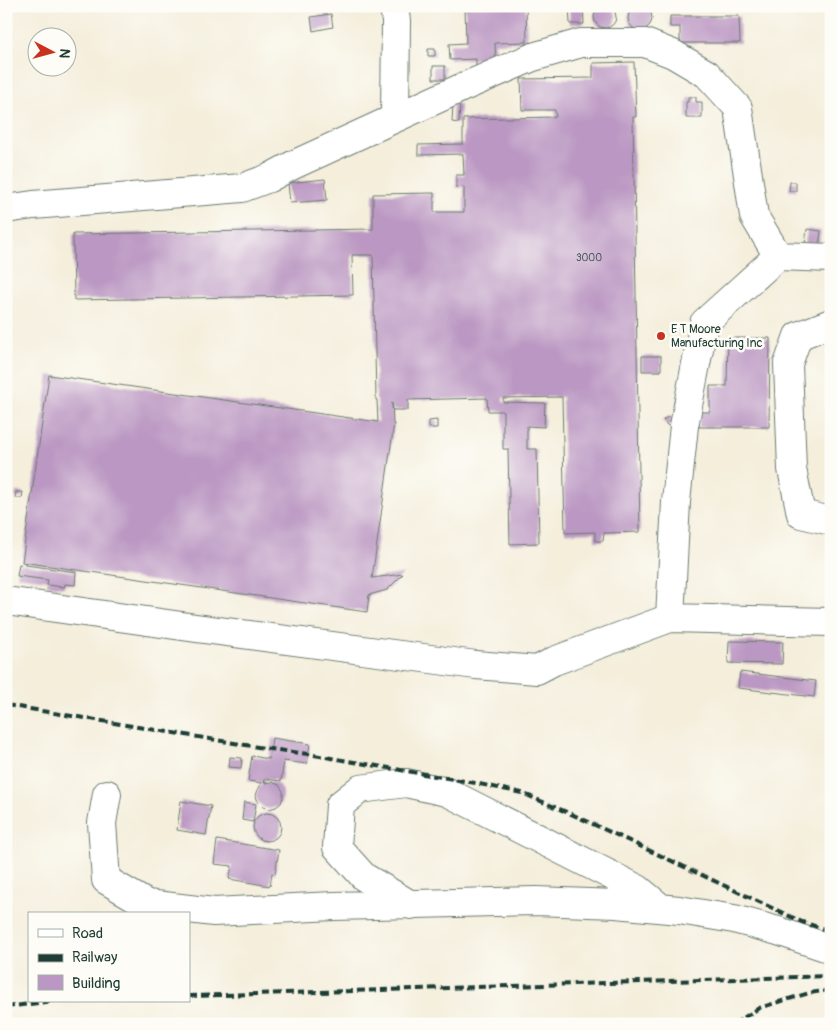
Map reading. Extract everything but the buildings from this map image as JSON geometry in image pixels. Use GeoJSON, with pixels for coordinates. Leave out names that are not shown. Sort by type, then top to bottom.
{"type":"FeatureCollection","features":[{"type":"Feature","properties":{"kind":"lane"},"geometry":{"type":"LineString","coordinates":[[394,6],[396,21],[395,118]]}},
{"type":"Feature","properties":{"kind":"lane"},"geometry":{"type":"LineString","coordinates":[[6,209],[33,205],[242,188],[269,178],[395,118],[533,57],[581,43],[645,43],[673,54],[707,74],[738,108],[754,216],[778,256]]}},
{"type":"Feature","properties":{"kind":"lane"},"geometry":{"type":"LineString","coordinates":[[670,618],[676,502],[684,426],[704,323],[778,256],[831,258]]}},
{"type":"Feature","properties":{"kind":"lane"},"geometry":{"type":"LineString","coordinates":[[831,323],[798,336],[788,364],[792,469],[801,514],[831,521]]}},
{"type":"Feature","properties":{"kind":"lane"},"geometry":{"type":"LineString","coordinates":[[6,601],[437,660],[537,670],[554,661],[670,618],[831,622]]}},
{"type":"Feature","properties":{"kind":"lane"},"geometry":{"type":"LineString","coordinates":[[410,905],[364,877],[337,847],[340,805],[360,789],[406,783],[447,792],[638,888],[661,908]]}},
{"type":"Feature","properties":{"kind":"lane"},"geometry":{"type":"LineString","coordinates":[[107,794],[102,823],[106,880],[147,904],[214,912],[334,906],[536,901],[616,904],[661,908],[734,919],[778,931],[831,949]]}},
{"type":"Feature","properties":{"kind":"railway"},"geometry":{"type":"LineString","coordinates":[[6,705],[308,754],[522,793],[578,817],[802,922],[831,931]]}},
{"type":"Feature","properties":{"kind":"railway"},"geometry":{"type":"LineString","coordinates":[[190,996],[831,976]]}},
{"type":"Feature","properties":{"kind":"railway"},"geometry":{"type":"LineString","coordinates":[[734,1024],[759,1008],[809,993],[831,990]]}},
{"type":"Feature","properties":{"kind":"railway"},"geometry":{"type":"LineString","coordinates":[[6,1007],[46,1002]]}},
{"type":"Feature","properties":{"kind":"place","name":"E T Moore Manufacturing Inc"},"geometry":{"type":"Point","coordinates":[661,336]}}]}
